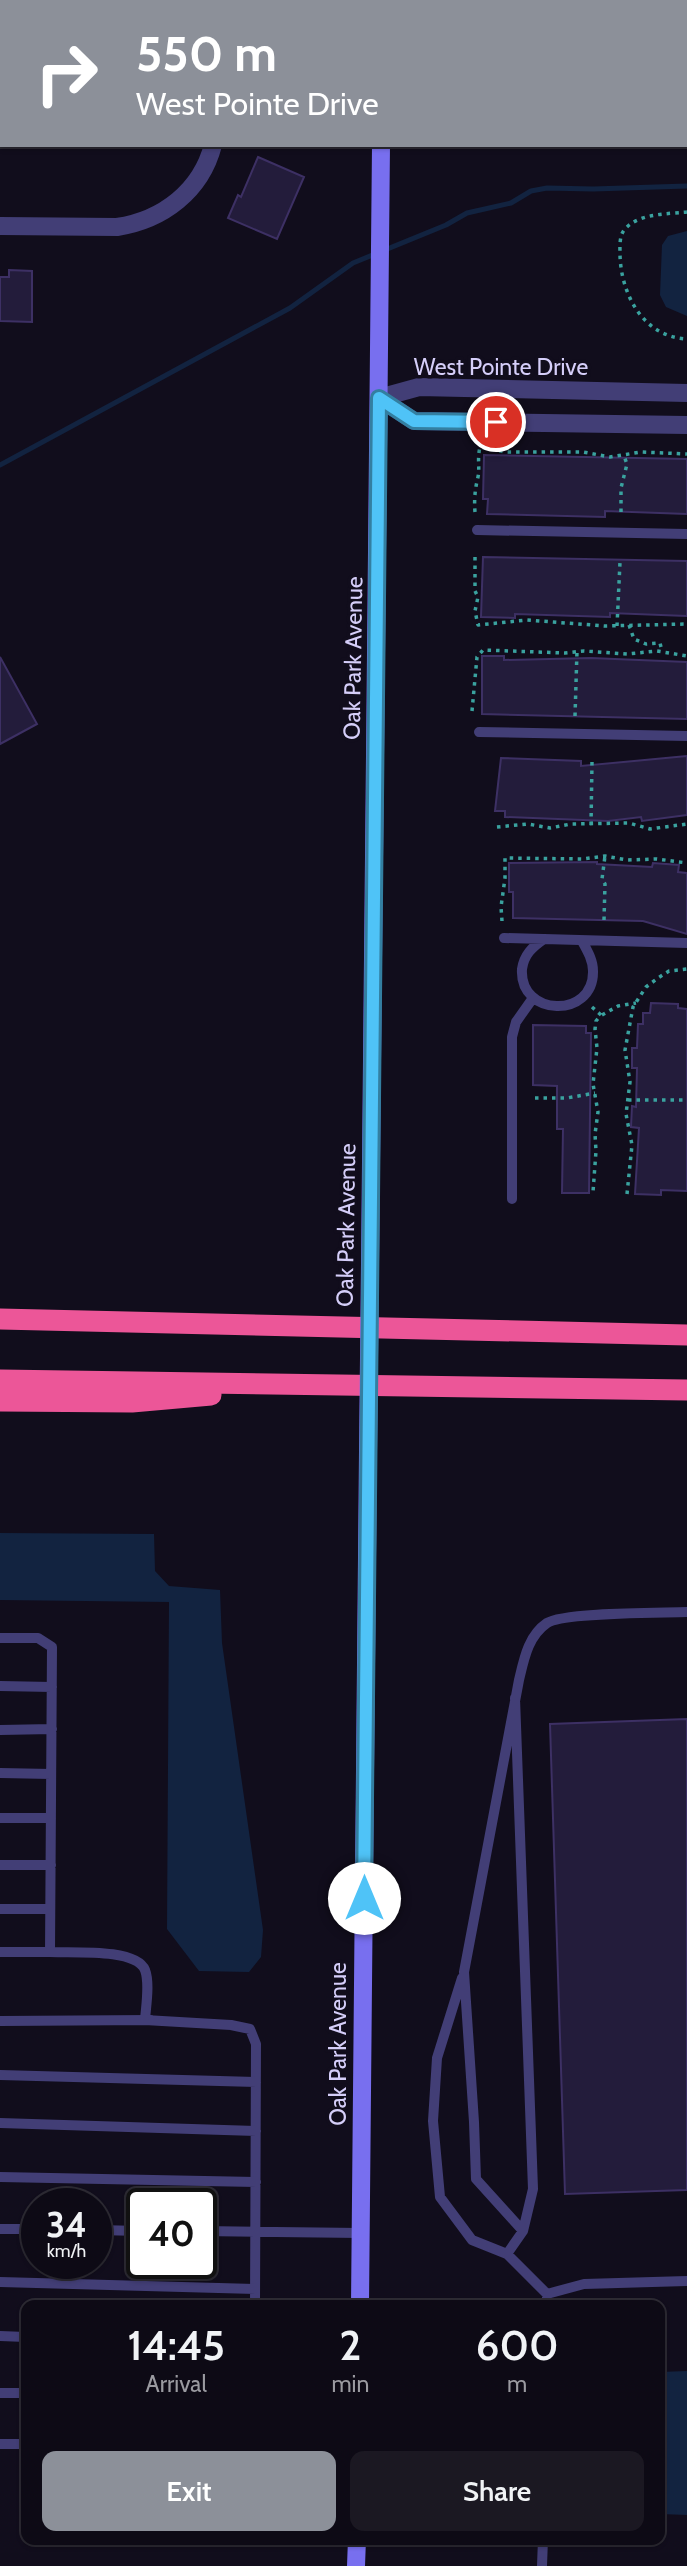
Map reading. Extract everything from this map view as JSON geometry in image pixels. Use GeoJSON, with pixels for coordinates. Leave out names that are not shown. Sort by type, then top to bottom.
{"type":"FeatureCollection","features":[{"type":"Feature","properties":{"kind":"highway"},"geometry":{"type":"LineString","coordinates":[[0,1319],[687,1335]]}},
{"type":"Feature","properties":{"kind":"highway"},"geometry":{"type":"LineString","coordinates":[[0,1380],[687,1390]]}},
{"type":"Feature","properties":{"kind":"highway"},"geometry":{"type":"LineString","coordinates":[[0,1401],[132,1402],[330,1385]]}},
{"type":"Feature","properties":{"kind":"street"},"geometry":{"type":"LineString","coordinates":[[0,226],[133,225],[172,206],[186,194],[196,181],[212,147]]}},
{"type":"Feature","properties":{"kind":"street","name":"Oak Park Avenue"},"geometry":{"type":"LineString","coordinates":[[360,2300],[381,147]]}},
{"type":"Feature","properties":{"kind":"street","name":"West Pointe Drive"},"geometry":{"type":"LineString","coordinates":[[379,398],[419,387],[687,393]]}},
{"type":"Feature","properties":{"kind":"street","name":"West Pointe Drive"},"geometry":{"type":"LineString","coordinates":[[379,398],[414,421],[687,425]]}},
{"type":"Feature","properties":{"kind":"street"},"geometry":{"type":"LineString","coordinates":[[356,2566],[357,2545]]}},
{"type":"Feature","properties":{"kind":"lane"},"geometry":{"type":"LineString","coordinates":[[477,530],[687,534]]}},
{"type":"Feature","properties":{"kind":"lane"},"geometry":{"type":"LineString","coordinates":[[479,732],[687,736]]}},
{"type":"Feature","properties":{"kind":"lane"},"geometry":{"type":"LineString","coordinates":[[505,938],[687,943]]}},
{"type":"Feature","properties":{"kind":"lane"},"geometry":{"type":"LineString","coordinates":[[544,939],[534,946],[523,966],[522,978],[533,998],[554,1007],[566,1007],[577,1002],[591,984],[592,961],[582,940]]}},
{"type":"Feature","properties":{"kind":"lane"},"geometry":{"type":"LineString","coordinates":[[512,1199],[512,1037],[516,1022],[533,998]]}},
{"type":"Feature","properties":{"kind":"lane"},"geometry":{"type":"LineString","coordinates":[[687,1612],[585,1616],[548,1622],[527,1646],[464,1972],[437,2057],[433,2121],[440,2197],[472,2240],[508,2254],[547,2299],[583,2284],[687,2281]]}},
{"type":"Feature","properties":{"kind":"lane"},"geometry":{"type":"LineString","coordinates":[[0,1638],[38,1638],[52,1647],[50,1952]]}},
{"type":"Feature","properties":{"kind":"lane"},"geometry":{"type":"LineString","coordinates":[[0,1686],[52,1687]]}},
{"type":"Feature","properties":{"kind":"lane"},"geometry":{"type":"LineString","coordinates":[[508,2254],[523,2231],[533,2189],[515,1698]]}},
{"type":"Feature","properties":{"kind":"lane"},"geometry":{"type":"LineString","coordinates":[[0,1730],[52,1729]]}},
{"type":"Feature","properties":{"kind":"lane"},"geometry":{"type":"LineString","coordinates":[[0,1773],[51,1774]]}},
{"type":"Feature","properties":{"kind":"lane"},"geometry":{"type":"LineString","coordinates":[[0,1818],[51,1818]]}},
{"type":"Feature","properties":{"kind":"lane"},"geometry":{"type":"LineString","coordinates":[[0,1865],[51,1865]]}},
{"type":"Feature","properties":{"kind":"lane"},"geometry":{"type":"LineString","coordinates":[[0,1909],[50,1909]]}},
{"type":"Feature","properties":{"kind":"lane"},"geometry":{"type":"LineString","coordinates":[[0,1952],[127,1955],[141,1963],[146,1972],[145,2020],[231,2025],[250,2029],[256,2044],[255,2300]]}},
{"type":"Feature","properties":{"kind":"lane"},"geometry":{"type":"LineString","coordinates":[[464,1972],[476,2179],[523,2231]]}},
{"type":"Feature","properties":{"kind":"lane"},"geometry":{"type":"LineString","coordinates":[[0,2021],[151,2020]]}},
{"type":"Feature","properties":{"kind":"lane"},"geometry":{"type":"LineString","coordinates":[[0,2076],[256,2082]]}},
{"type":"Feature","properties":{"kind":"lane"},"geometry":{"type":"LineString","coordinates":[[0,2123],[256,2131]]}},
{"type":"Feature","properties":{"kind":"lane"},"geometry":{"type":"LineString","coordinates":[[0,2176],[257,2182]]}},
{"type":"Feature","properties":{"kind":"lane"},"geometry":{"type":"LineString","coordinates":[[0,2229],[21,2229]]}},
{"type":"Feature","properties":{"kind":"lane"},"geometry":{"type":"LineString","coordinates":[[217,2231],[361,2233]]}},
{"type":"Feature","properties":{"kind":"lane"},"geometry":{"type":"LineString","coordinates":[[0,2281],[255,2288]]}},
{"type":"Feature","properties":{"kind":"lane"},"geometry":{"type":"LineString","coordinates":[[0,2336],[21,2337]]}},
{"type":"Feature","properties":{"kind":"lane"},"geometry":{"type":"LineString","coordinates":[[0,2393],[21,2393]]}},
{"type":"Feature","properties":{"kind":"lane"},"geometry":{"type":"LineString","coordinates":[[0,2444],[21,2444]]}},
{"type":"Feature","properties":{"kind":"lane"},"geometry":{"type":"LineString","coordinates":[[542,2566],[543,2545]]}},
{"type":"Feature","properties":{"kind":"path"},"geometry":{"type":"LineString","coordinates":[[687,212],[644,217],[625,229],[620,242],[620,264],[626,295],[642,318],[659,331],[687,339]]}},
{"type":"Feature","properties":{"kind":"path"},"geometry":{"type":"LineString","coordinates":[[475,512],[474,492],[480,474],[476,461],[480,447],[505,452],[583,452],[610,457],[641,452],[687,454]]}},
{"type":"Feature","properties":{"kind":"path"},"geometry":{"type":"LineString","coordinates":[[621,512],[621,488],[627,464],[624,455]]}},
{"type":"Feature","properties":{"kind":"path"},"geometry":{"type":"LineString","coordinates":[[475,557],[475,591],[478,597],[475,611],[478,625],[527,620],[617,626],[687,624]]}},
{"type":"Feature","properties":{"kind":"path"},"geometry":{"type":"LineString","coordinates":[[617,626],[620,562]]}},
{"type":"Feature","properties":{"kind":"path"},"geometry":{"type":"LineString","coordinates":[[629,625],[634,639],[646,644],[660,643],[662,651]]}},
{"type":"Feature","properties":{"kind":"path"},"geometry":{"type":"LineString","coordinates":[[472,711],[477,657],[483,650],[627,654],[662,651],[687,656]]}},
{"type":"Feature","properties":{"kind":"path"},"geometry":{"type":"LineString","coordinates":[[575,716],[577,651]]}},
{"type":"Feature","properties":{"kind":"path"},"geometry":{"type":"LineString","coordinates":[[592,762],[592,825]]}},
{"type":"Feature","properties":{"kind":"path"},"geometry":{"type":"LineString","coordinates":[[498,827],[528,824],[550,828],[571,824],[629,824],[650,829],[687,824]]}},
{"type":"Feature","properties":{"kind":"path"},"geometry":{"type":"LineString","coordinates":[[604,920],[605,884],[602,879],[605,856]]}},
{"type":"Feature","properties":{"kind":"path"},"geometry":{"type":"LineString","coordinates":[[502,920],[505,858],[583,859],[605,856],[627,860],[657,859],[687,863]]}},
{"type":"Feature","properties":{"kind":"path"},"geometry":{"type":"LineString","coordinates":[[627,1194],[632,1145],[626,1114],[630,1082],[625,1050],[635,1003],[646,987],[668,971],[687,969]]}},
{"type":"Feature","properties":{"kind":"path"},"geometry":{"type":"LineString","coordinates":[[593,1192],[598,1112],[593,1084],[598,1038],[596,1021],[601,1015],[618,1006],[635,1003]]}},
{"type":"Feature","properties":{"kind":"path"},"geometry":{"type":"LineString","coordinates":[[592,1007],[601,1015]]}},
{"type":"Feature","properties":{"kind":"path"},"geometry":{"type":"LineString","coordinates":[[535,1098],[567,1098],[595,1093]]}},
{"type":"Feature","properties":{"kind":"path"},"geometry":{"type":"LineString","coordinates":[[628,1100],[687,1100]]}},
{"type":"Feature","properties":{"kind":"water"},"geometry":{"type":"Polygon","coordinates":[[[687,231],[687,316],[666,307],[660,295],[662,245],[668,236],[687,231]]]}},
{"type":"Feature","properties":{"kind":"water"},"geometry":{"type":"Polygon","coordinates":[[[0,1533],[154,1534],[155,1571],[169,1586],[220,1590],[222,1643],[263,1930],[261,1957],[249,1972],[199,1971],[167,1929],[169,1602],[0,1600],[0,1533]]]}},
{"type":"Feature","properties":{"kind":"water"},"geometry":{"type":"Polygon","coordinates":[[[687,2371],[687,2515],[665,2514],[665,2372],[687,2371]]]}},
{"type":"Feature","properties":{"kind":"building"},"geometry":{"type":"Polygon","coordinates":[[[258,157],[304,177],[277,239],[228,218],[238,195],[241,197],[258,157]]]}},
{"type":"Feature","properties":{"kind":"building"},"geometry":{"type":"Polygon","coordinates":[[[9,270],[32,271],[32,322],[0,321],[0,277],[9,277],[9,270]]]}},
{"type":"Feature","properties":{"kind":"building"},"geometry":{"type":"Polygon","coordinates":[[[484,455],[687,459],[687,514],[605,511],[605,517],[487,514],[488,499],[483,499],[484,455]]]}},
{"type":"Feature","properties":{"kind":"building"},"geometry":{"type":"Polygon","coordinates":[[[483,557],[687,561],[687,616],[610,613],[610,617],[515,614],[515,618],[481,617],[483,557]]]}},
{"type":"Feature","properties":{"kind":"building"},"geometry":{"type":"Polygon","coordinates":[[[482,656],[504,656],[504,660],[591,658],[687,662],[687,719],[482,714],[482,656]]]}},
{"type":"Feature","properties":{"kind":"building"},"geometry":{"type":"Polygon","coordinates":[[[0,657],[37,724],[0,744],[0,657]]]}},
{"type":"Feature","properties":{"kind":"building"},"geometry":{"type":"Polygon","coordinates":[[[687,756],[687,815],[642,821],[641,817],[608,821],[505,817],[505,811],[495,811],[501,758],[581,761],[581,766],[687,756]]]}},
{"type":"Feature","properties":{"kind":"building"},"geometry":{"type":"Polygon","coordinates":[[[597,862],[652,867],[653,863],[679,865],[678,872],[687,873],[687,934],[643,921],[513,918],[513,892],[509,892],[509,863],[597,862]]]}},
{"type":"Feature","properties":{"kind":"building"},"geometry":{"type":"Polygon","coordinates":[[[651,1003],[678,1004],[678,1008],[687,1009],[687,1191],[661,1190],[661,1195],[635,1194],[639,1128],[631,1127],[632,1106],[636,1107],[637,1068],[632,1068],[632,1048],[637,1048],[638,1024],[643,1024],[643,1013],[650,1013],[651,1003]]]}},
{"type":"Feature","properties":{"kind":"building"},"geometry":{"type":"Polygon","coordinates":[[[533,1025],[586,1026],[586,1033],[591,1033],[589,1193],[562,1193],[563,1129],[557,1129],[557,1086],[533,1085],[533,1025]]]}},
{"type":"Feature","properties":{"kind":"building"},"geometry":{"type":"Polygon","coordinates":[[[687,1719],[687,2190],[565,2194],[550,1724],[687,1719]]]}},
{"type":"Feature","properties":{"kind":"waterway"},"geometry":{"type":"LineString","coordinates":[[0,465],[290,308],[353,263],[446,225],[467,213],[511,203],[531,191],[547,188],[687,186]]}},
{"type":"Feature","properties":{"kind":"route"},"geometry":{"type":"LineString","coordinates":[[364,1898],[379,398],[414,421],[496,422]]}}]}
